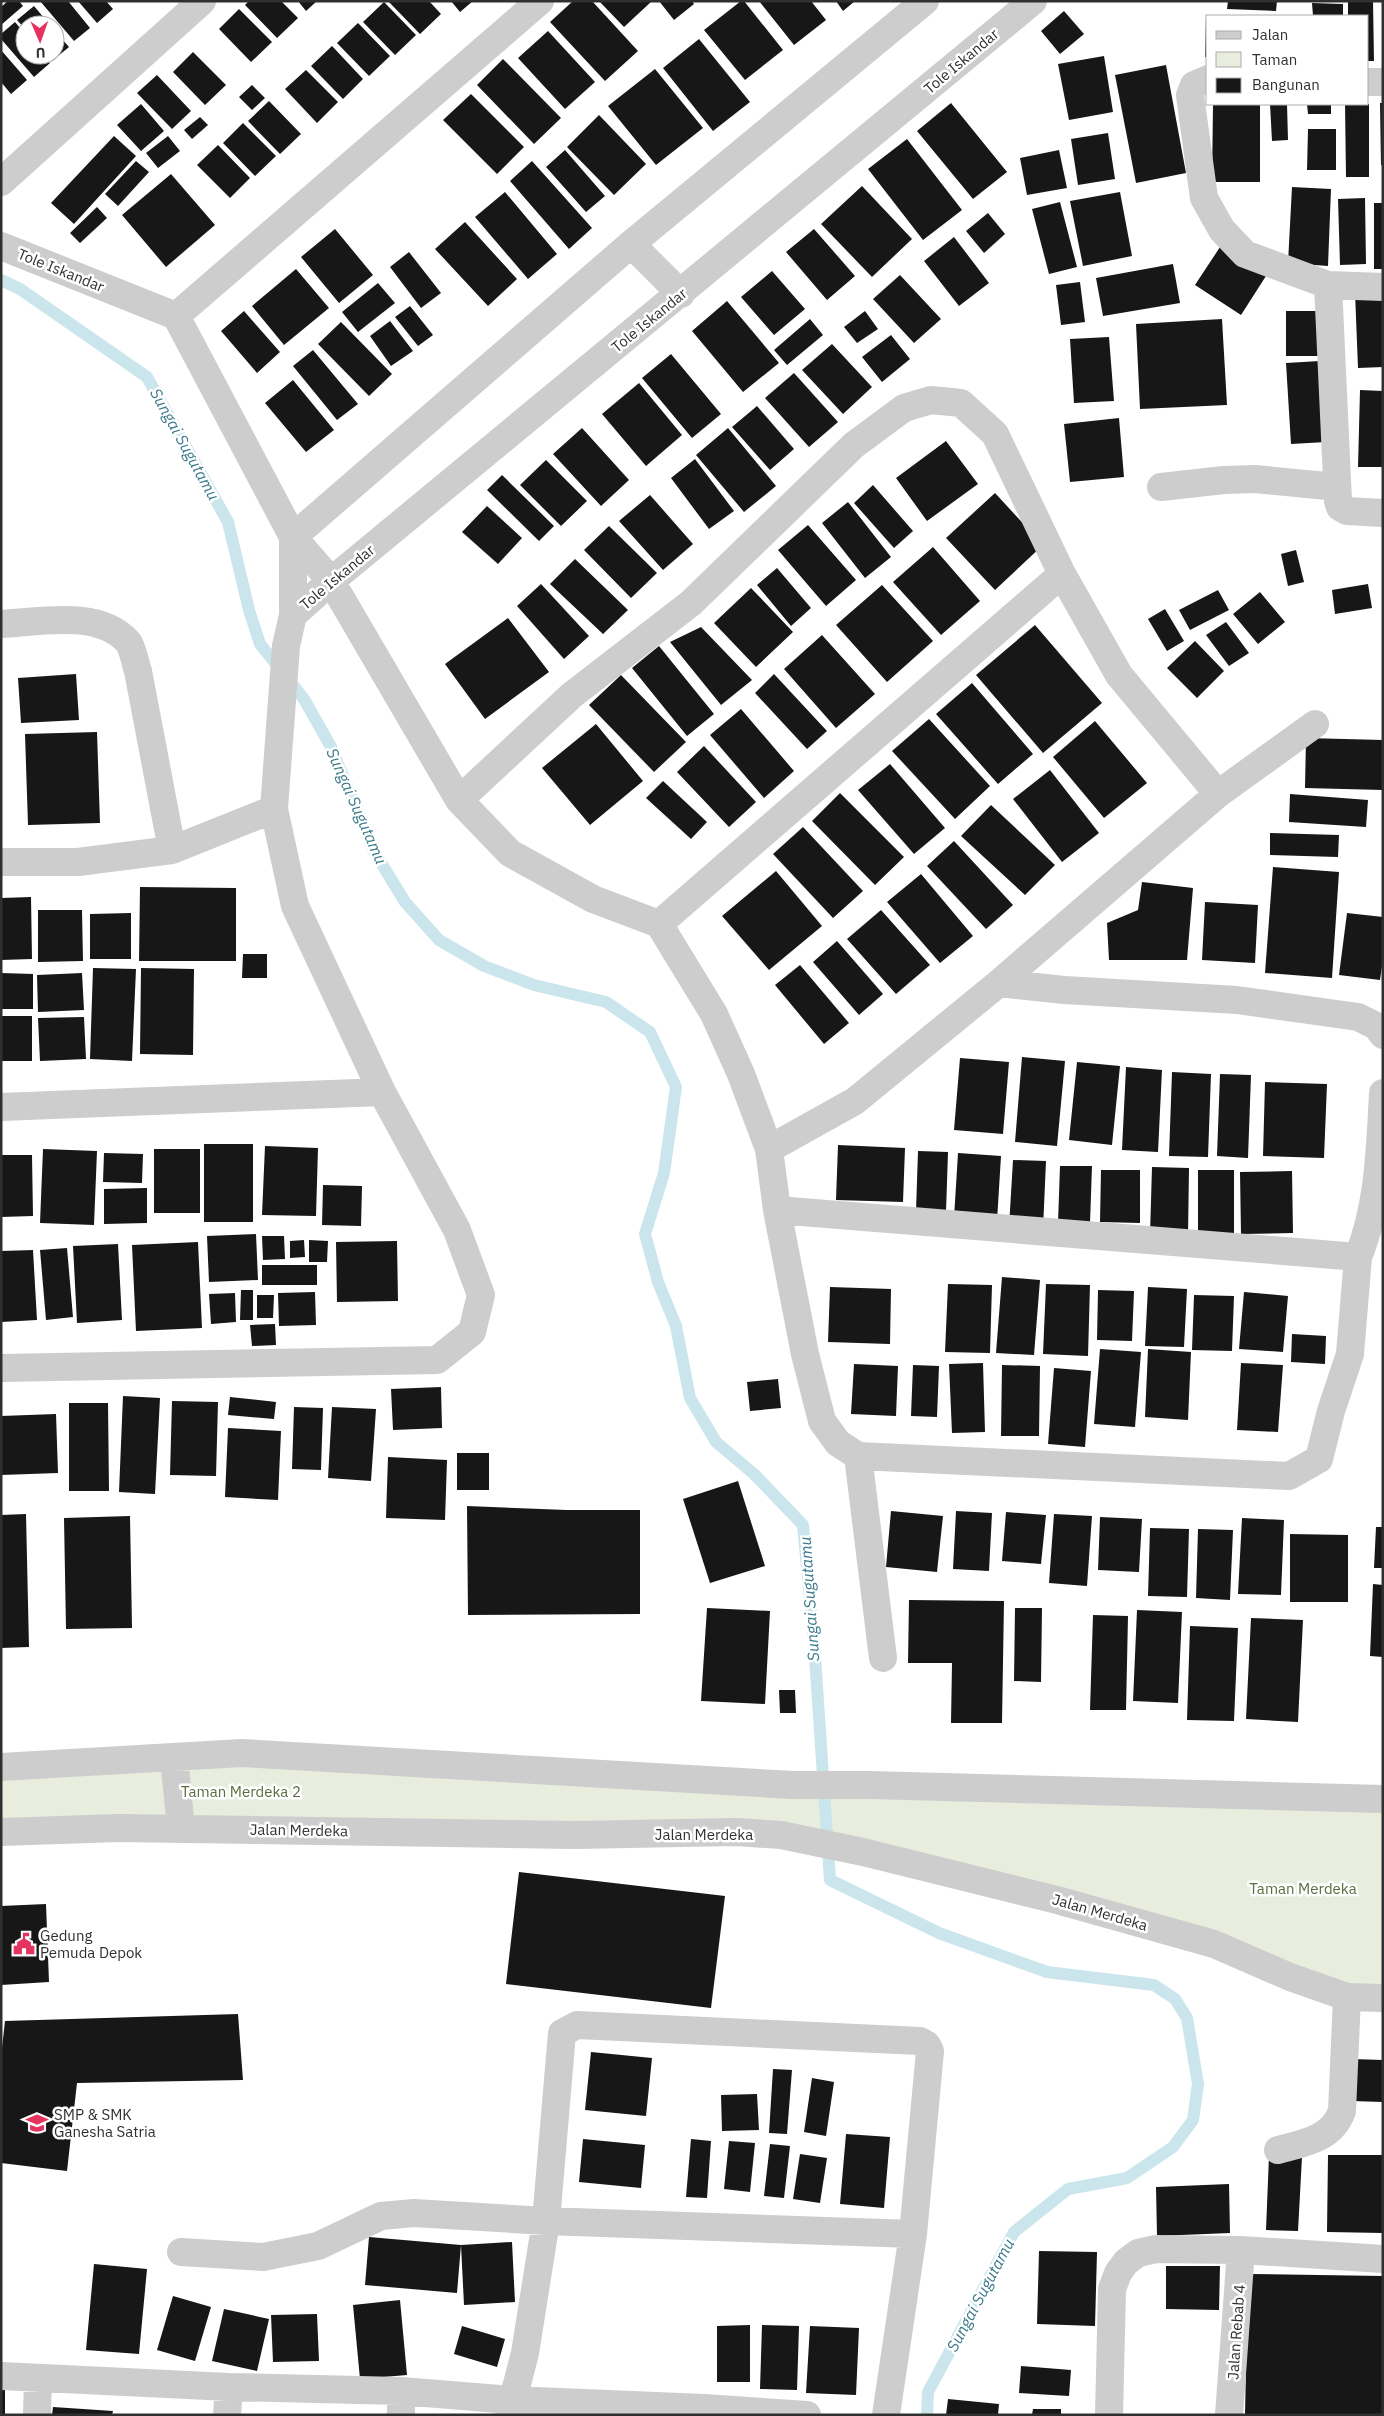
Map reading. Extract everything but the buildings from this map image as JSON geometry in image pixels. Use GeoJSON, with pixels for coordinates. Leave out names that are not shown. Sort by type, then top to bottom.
{"type":"FeatureCollection","features":[{"type":"Feature","properties":{"kind":"street"},"geometry":{"type":"LineString","coordinates":[[1,182],[202,1]]}},
{"type":"Feature","properties":{"kind":"street"},"geometry":{"type":"LineString","coordinates":[[540,1],[176,316],[293,537],[331,581],[459,800],[510,853],[593,899],[659,924],[714,1014],[741,1074],[769,1149],[777,1210],[806,1354],[822,1421],[838,1443],[858,1456],[1288,1476],[1319,1460],[1331,1411],[1350,1354],[1358,1257],[1365,1241],[1378,1162],[1383,1093]]}},
{"type":"Feature","properties":{"kind":"street"},"geometry":{"type":"LineString","coordinates":[[293,537],[631,244],[925,1]]}},
{"type":"Feature","properties":{"kind":"street","name":"Tole Iskandar"},"geometry":{"type":"LineString","coordinates":[[293,615],[331,581],[681,294],[1033,1]]}},
{"type":"Feature","properties":{"kind":"street"},"geometry":{"type":"LineString","coordinates":[[1206,79],[1194,85],[1190,96],[1204,198],[1222,230],[1245,254],[1328,285],[1383,286]]}},
{"type":"Feature","properties":{"kind":"street"},"geometry":{"type":"LineString","coordinates":[[1369,82],[1383,82]]}},
{"type":"Feature","properties":{"kind":"street"},"geometry":{"type":"LineString","coordinates":[[631,244],[681,294]]}},
{"type":"Feature","properties":{"kind":"street","name":"Tole Iskandar"},"geometry":{"type":"LineString","coordinates":[[1,246],[176,316]]}},
{"type":"Feature","properties":{"kind":"street"},"geometry":{"type":"LineString","coordinates":[[1328,285],[1337,487],[1340,507],[1343,509],[1383,513]]}},
{"type":"Feature","properties":{"kind":"street"},"geometry":{"type":"LineString","coordinates":[[459,800],[572,695],[691,603],[854,445],[904,408],[931,400],[961,403],[995,434],[1062,574],[1119,675],[1218,794]]}},
{"type":"Feature","properties":{"kind":"street"},"geometry":{"type":"LineString","coordinates":[[1161,487],[1224,480],[1255,479],[1337,487]]}},
{"type":"Feature","properties":{"kind":"street","name":"Tole Iskandar"},"geometry":{"type":"LineString","coordinates":[[293,537],[293,615]]}},
{"type":"Feature","properties":{"kind":"street"},"geometry":{"type":"LineString","coordinates":[[659,924],[1062,574]]}},
{"type":"Feature","properties":{"kind":"street"},"geometry":{"type":"LineString","coordinates":[[1,1368],[436,1360],[472,1332],[481,1295],[457,1230],[382,1092],[295,906],[274,809],[286,646],[293,615]]}},
{"type":"Feature","properties":{"kind":"street"},"geometry":{"type":"LineString","coordinates":[[1,624],[83,620],[101,623],[129,642],[138,671],[172,850]]}},
{"type":"Feature","properties":{"kind":"street"},"geometry":{"type":"LineString","coordinates":[[769,1149],[855,1101],[999,983],[1218,794],[1315,724]]}},
{"type":"Feature","properties":{"kind":"street"},"geometry":{"type":"LineString","coordinates":[[1,862],[78,862],[172,850],[274,809]]}},
{"type":"Feature","properties":{"kind":"street"},"geometry":{"type":"LineString","coordinates":[[999,983],[1064,990],[1246,1001],[1358,1017],[1376,1026],[1383,1035]]}},
{"type":"Feature","properties":{"kind":"street"},"geometry":{"type":"LineString","coordinates":[[1,1107],[382,1092]]}},
{"type":"Feature","properties":{"kind":"street"},"geometry":{"type":"LineString","coordinates":[[777,1210],[1358,1257]]}},
{"type":"Feature","properties":{"kind":"street"},"geometry":{"type":"LineString","coordinates":[[858,1456],[884,1658]]}},
{"type":"Feature","properties":{"kind":"street"},"geometry":{"type":"LineString","coordinates":[[1,1767],[242,1753],[793,1785],[870,1785],[1383,1799]]}},
{"type":"Feature","properties":{"kind":"street"},"geometry":{"type":"LineString","coordinates":[[174,1757],[181,1829]]}},
{"type":"Feature","properties":{"kind":"street","name":"Jalan Merdeka"},"geometry":{"type":"LineString","coordinates":[[1,1832],[119,1828],[575,1835],[736,1832],[781,1835],[862,1852],[1057,1900],[1214,1944],[1290,1977],[1347,1997],[1383,1998]]}},
{"type":"Feature","properties":{"kind":"street"},"geometry":{"type":"LineString","coordinates":[[1278,2150],[1324,2135],[1338,2121],[1342,2111],[1347,1997]]}},
{"type":"Feature","properties":{"kind":"street"},"geometry":{"type":"LineString","coordinates":[[510,2407],[525,2353],[546,2221],[562,2032],[577,2025],[920,2040],[927,2045],[930,2051],[913,2234],[886,2415]]}},
{"type":"Feature","properties":{"kind":"street"},"geometry":{"type":"LineString","coordinates":[[181,2252],[263,2257],[318,2246],[381,2216],[414,2213],[546,2221],[913,2234]]}},
{"type":"Feature","properties":{"kind":"street"},"geometry":{"type":"LineString","coordinates":[[1109,2415],[1112,2289],[1118,2273],[1138,2253],[1156,2249],[1241,2250],[1383,2259]]}},
{"type":"Feature","properties":{"kind":"street","name":"Jalan Rebab 4"},"geometry":{"type":"LineString","coordinates":[[1230,2415],[1241,2250]]}},
{"type":"Feature","properties":{"kind":"street"},"geometry":{"type":"LineString","coordinates":[[1,2376],[229,2387],[401,2403],[807,2415]]}},
{"type":"Feature","properties":{"kind":"street"},"geometry":{"type":"LineString","coordinates":[[37,2415],[38,2378]]}},
{"type":"Feature","properties":{"kind":"street"},"geometry":{"type":"LineString","coordinates":[[227,2415],[229,2387]]}},
{"type":"Feature","properties":{"kind":"green space"},"geometry":{"type":"Polygon","coordinates":[[[242,1753],[1383,1812],[1383,1994],[781,1835],[1,1834],[1,1767],[242,1753]]]}},
{"type":"Feature","properties":{"kind":"waterway","name":"Sungai Sugutamu"},"geometry":{"type":"LineString","coordinates":[[1,280],[20,289],[147,377],[228,522],[249,610],[260,644],[304,699],[331,747],[375,853],[405,902],[439,940],[484,966],[534,985],[606,1002],[650,1032],[676,1087],[664,1173],[645,1234],[658,1282],[676,1326],[690,1398],[716,1442],[754,1474],[803,1525],[814,1642],[830,1880],[939,1933],[1047,1972],[1154,1985],[1175,1999],[1187,2018],[1198,2084],[1193,2120],[1173,2147],[1127,2178],[1068,2189],[1014,2232],[928,2392],[927,2415]]}},
{"type":"Feature","properties":{"kind":"place","name":"Gedung Pemuda Depok"},"geometry":{"type":"Point","coordinates":[24,1944]}},
{"type":"Feature","properties":{"kind":"place","name":"SMP & SMK Ganesha Satria"},"geometry":{"type":"Point","coordinates":[37,2123]}},
{"type":"Feature","properties":{"kind":"park label","name":"Taman Merdeka 2"},"geometry":{"type":"Point","coordinates":[241,1791]}},
{"type":"Feature","properties":{"kind":"park label","name":"Taman Merdeka"},"geometry":{"type":"Point","coordinates":[1303,1888]}}]}
